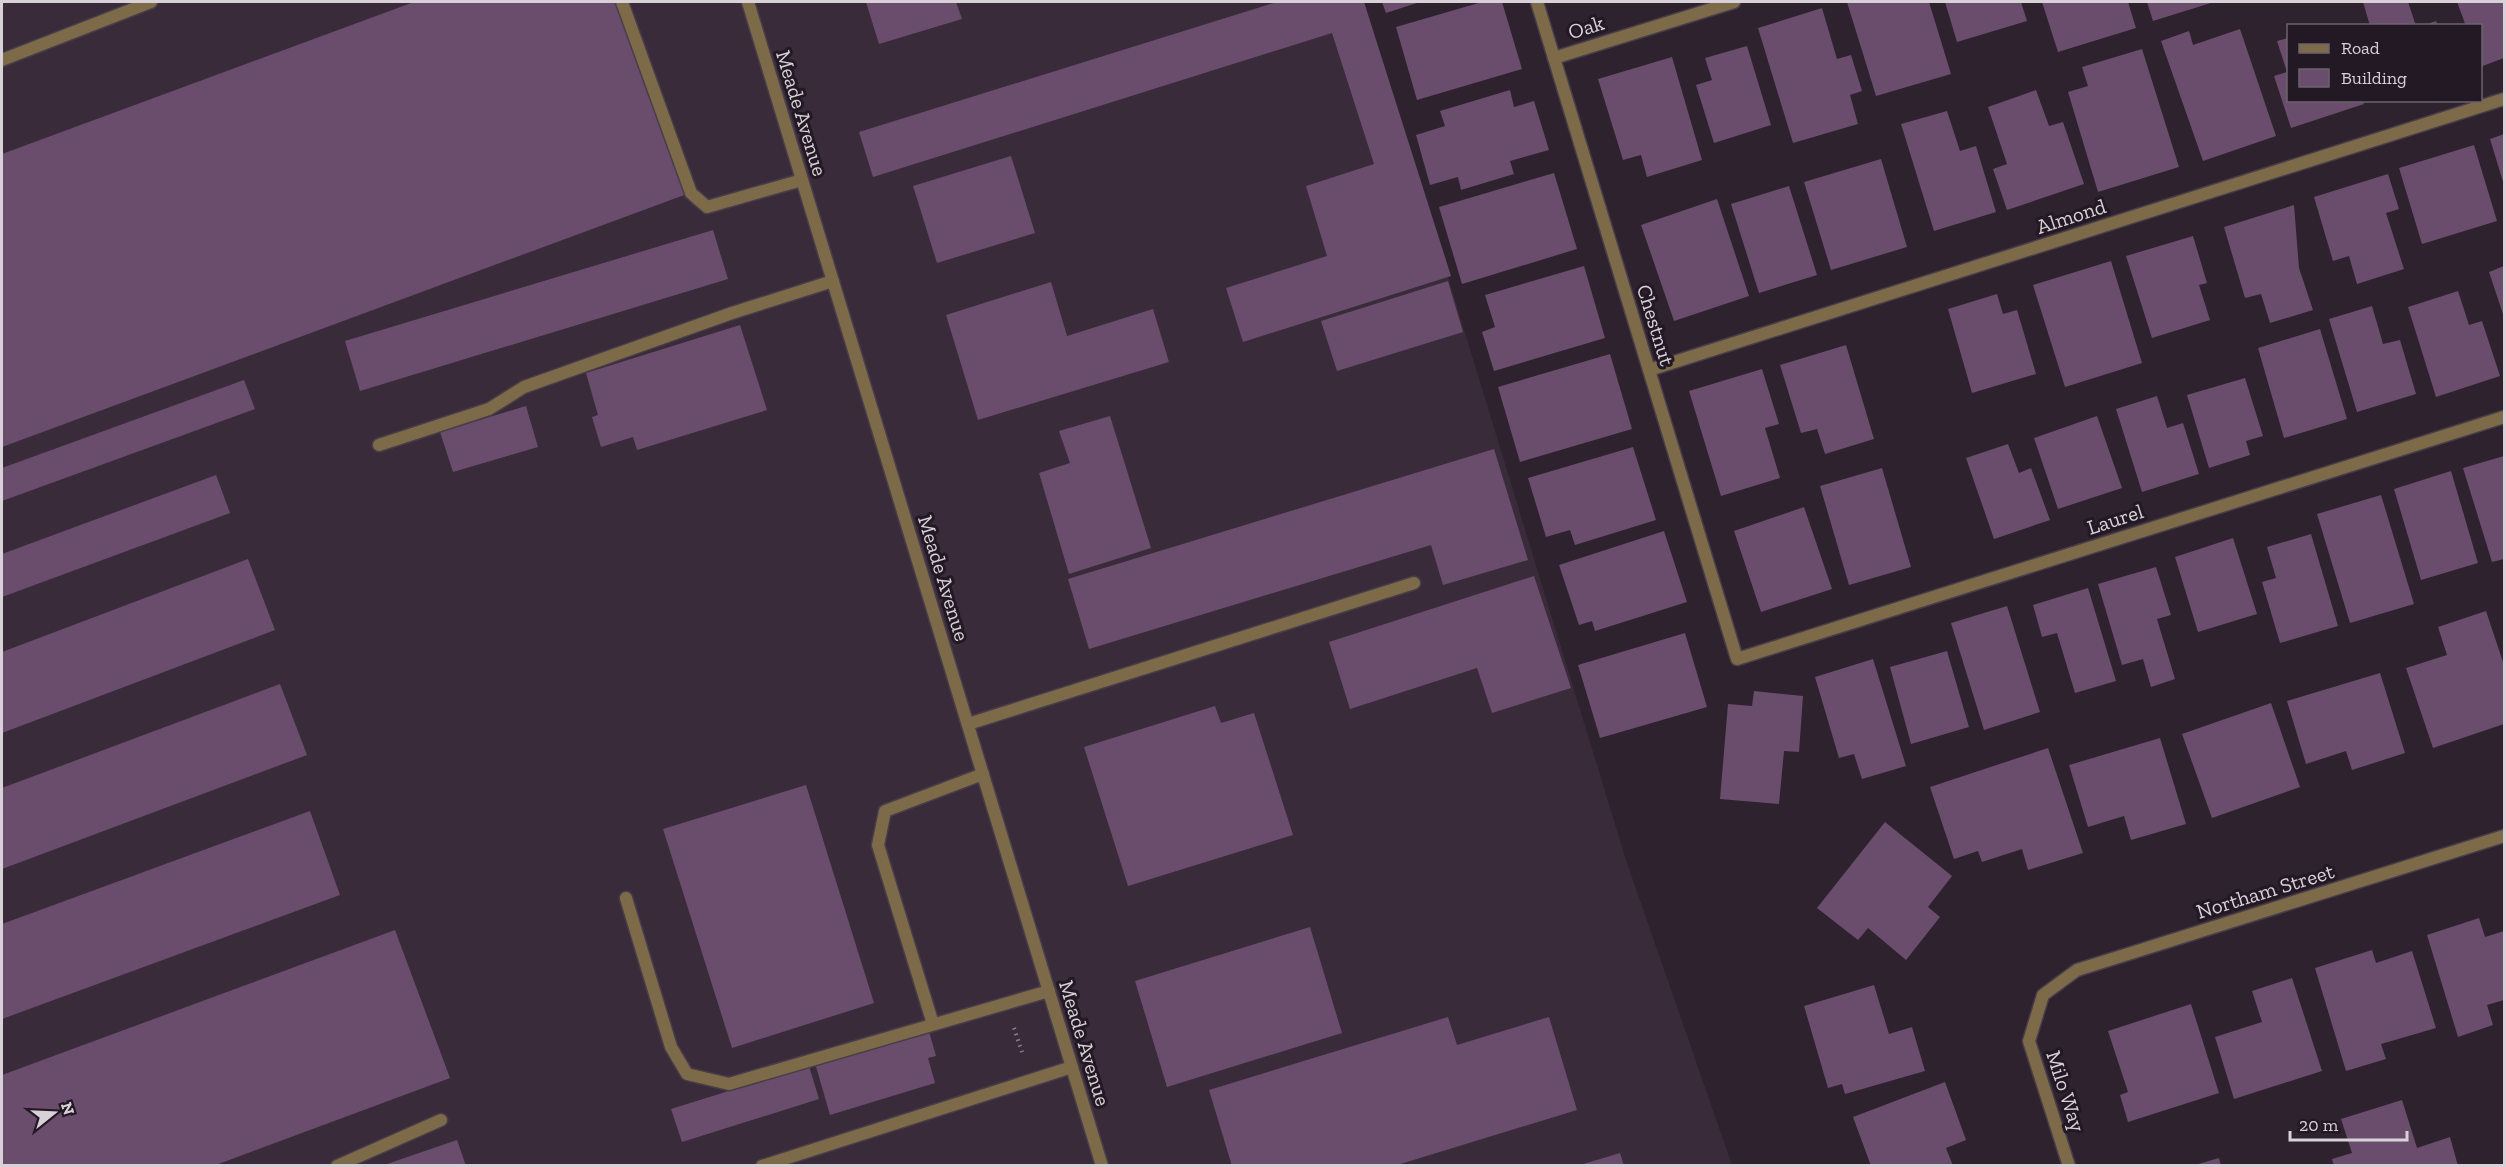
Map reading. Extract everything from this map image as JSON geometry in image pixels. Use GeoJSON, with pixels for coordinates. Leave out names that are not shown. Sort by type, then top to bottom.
{"type":"FeatureCollection","features":[{"type":"Feature","properties":{"kind":"street"},"geometry":{"type":"LineString","coordinates":[[2,60],[151,2]]}},
{"type":"Feature","properties":{"kind":"street"},"geometry":{"type":"LineString","coordinates":[[622,2],[691,193],[707,207],[802,180]]}},
{"type":"Feature","properties":{"kind":"street","name":"Meade Avenue"},"geometry":{"type":"LineString","coordinates":[[748,2],[1102,1166]]}},
{"type":"Feature","properties":{"kind":"street","name":"Chestnut"},"geometry":{"type":"LineString","coordinates":[[1537,2],[1737,659]]}},
{"type":"Feature","properties":{"kind":"street","name":"Oak"},"geometry":{"type":"LineString","coordinates":[[1554,58],[1734,2]]}},
{"type":"Feature","properties":{"kind":"street","name":"Almond"},"geometry":{"type":"LineString","coordinates":[[1649,370],[2505,99]]}},
{"type":"Feature","properties":{"kind":"street"},"geometry":{"type":"LineString","coordinates":[[379,445],[489,409],[524,387],[732,313],[833,281]]}},
{"type":"Feature","properties":{"kind":"street","name":"Laurel"},"geometry":{"type":"LineString","coordinates":[[1737,659],[2505,417]]}},
{"type":"Feature","properties":{"kind":"street"},"geometry":{"type":"LineString","coordinates":[[968,724],[1414,583]]}},
{"type":"Feature","properties":{"kind":"street"},"geometry":{"type":"LineString","coordinates":[[933,1024],[878,844],[885,811],[983,774]]}},
{"type":"Feature","properties":{"kind":"street","name":"Northam Street"},"geometry":{"type":"LineString","coordinates":[[2043,995],[2077,970],[2505,836]]}},
{"type":"Feature","properties":{"kind":"street"},"geometry":{"type":"LineString","coordinates":[[626,898],[671,1047],[687,1074],[729,1084],[1049,991]]}},
{"type":"Feature","properties":{"kind":"street","name":"Milo Way"},"geometry":{"type":"LineString","coordinates":[[2043,995],[2029,1041],[2069,1166]]}},
{"type":"Feature","properties":{"kind":"street"},"geometry":{"type":"LineString","coordinates":[[762,1166],[1072,1066]]}},
{"type":"Feature","properties":{"kind":"street"},"geometry":{"type":"LineString","coordinates":[[337,1166],[441,1120]]}},
{"type":"Feature","properties":{"kind":"path"},"geometry":{"type":"LineString","coordinates":[[1014,1026],[1023,1056]]}},
{"type":"Feature","properties":{"kind":"shaded area"},"geometry":{"type":"Polygon","coordinates":[[[2,2],[1364,2],[1626,860],[1732,1165],[2,1166],[2,2]]]}},
{"type":"Feature","properties":{"kind":"building"},"geometry":{"type":"Polygon","coordinates":[[[414,2],[616,2],[687,194],[2,447],[2,154],[414,2]]]}},
{"type":"Feature","properties":{"kind":"building"},"geometry":{"type":"Polygon","coordinates":[[[866,2],[956,2],[962,19],[879,44],[866,2]]]}},
{"type":"Feature","properties":{"kind":"building"},"geometry":{"type":"Polygon","coordinates":[[[1277,2],[1364,2],[1451,276],[1243,342],[1226,288],[1327,256],[1306,186],[1374,164],[1332,33],[873,177],[859,132],[1277,2]]]}},
{"type":"Feature","properties":{"kind":"building"},"geometry":{"type":"Polygon","coordinates":[[[1382,2],[1420,2],[1386,13],[1382,2]]]}},
{"type":"Feature","properties":{"kind":"building"},"geometry":{"type":"Polygon","coordinates":[[[1482,2],[1502,2],[1522,69],[1417,100],[1396,27],[1482,2]]]}},
{"type":"Feature","properties":{"kind":"building"},"geometry":{"type":"Polygon","coordinates":[[[1847,2],[1929,2],[1951,74],[1876,96],[1847,2]]]}},
{"type":"Feature","properties":{"kind":"building"},"geometry":{"type":"Polygon","coordinates":[[[1945,2],[2021,2],[2027,21],[1957,42],[1945,2]]]}},
{"type":"Feature","properties":{"kind":"building"},"geometry":{"type":"Polygon","coordinates":[[[2042,2],[2128,2],[2136,28],[2058,52],[2042,2]]]}},
{"type":"Feature","properties":{"kind":"building"},"geometry":{"type":"Polygon","coordinates":[[[2147,2],[2214,2],[2153,21],[2147,2]]]}},
{"type":"Feature","properties":{"kind":"building"},"geometry":{"type":"Polygon","coordinates":[[[2363,2],[2408,2],[2415,24],[2369,24],[2363,2]]]}},
{"type":"Feature","properties":{"kind":"building"},"geometry":{"type":"Polygon","coordinates":[[[2457,2],[2504,2],[2504,58],[2482,66],[2482,24],[2465,24],[2457,2]]]}},
{"type":"Feature","properties":{"kind":"building"},"geometry":{"type":"Polygon","coordinates":[[[1822,8],[1837,59],[1851,55],[1862,91],[1850,95],[1858,124],[1793,143],[1758,28],[1822,8]]]}},
{"type":"Feature","properties":{"kind":"building"},"geometry":{"type":"Polygon","coordinates":[[[2240,29],[2276,136],[2203,161],[2161,41],[2189,31],[2193,45],[2240,29]]]}},
{"type":"Feature","properties":{"kind":"building"},"geometry":{"type":"Polygon","coordinates":[[[2287,38],[2287,72],[2277,41],[2287,38]]]}},
{"type":"Feature","properties":{"kind":"building"},"geometry":{"type":"Polygon","coordinates":[[[1747,46],[1771,125],[1714,143],[1696,85],[1712,80],[1705,58],[1747,46]]]}},
{"type":"Feature","properties":{"kind":"building"},"geometry":{"type":"Polygon","coordinates":[[[2142,49],[2179,167],[2098,192],[2068,92],[2088,86],[2082,67],[2142,49]]]}},
{"type":"Feature","properties":{"kind":"building"},"geometry":{"type":"Polygon","coordinates":[[[1672,57],[1702,160],[1647,177],[1641,155],[1623,160],[1598,79],[1672,57]]]}},
{"type":"Feature","properties":{"kind":"building"},"geometry":{"type":"Polygon","coordinates":[[[2287,72],[2287,102],[2364,102],[2364,104],[2291,128],[2274,76],[2287,72]]]}},
{"type":"Feature","properties":{"kind":"building"},"geometry":{"type":"Polygon","coordinates":[[[1510,90],[1514,107],[1534,101],[1549,150],[1510,161],[1514,174],[1461,190],[1458,177],[1430,185],[1416,135],[1445,126],[1440,111],[1510,90]]]}},
{"type":"Feature","properties":{"kind":"building"},"geometry":{"type":"Polygon","coordinates":[[[2036,90],[2049,126],[2063,122],[2084,184],[2007,210],[1993,169],[2007,164],[1988,107],[2036,90]]]}},
{"type":"Feature","properties":{"kind":"building"},"geometry":{"type":"Polygon","coordinates":[[[1947,111],[1960,151],[1976,146],[1996,212],[1934,231],[1901,124],[1947,111]]]}},
{"type":"Feature","properties":{"kind":"building"},"geometry":{"type":"Polygon","coordinates":[[[2504,134],[2504,185],[2490,139],[2504,134]]]}},
{"type":"Feature","properties":{"kind":"building"},"geometry":{"type":"Polygon","coordinates":[[[2474,145],[2497,221],[2422,244],[2399,168],[2474,145]]]}},
{"type":"Feature","properties":{"kind":"building"},"geometry":{"type":"Polygon","coordinates":[[[1011,156],[1035,233],[937,263],[913,186],[1011,156]]]}},
{"type":"Feature","properties":{"kind":"building"},"geometry":{"type":"Polygon","coordinates":[[[1881,159],[1907,247],[1831,270],[1804,182],[1881,159]]]}},
{"type":"Feature","properties":{"kind":"building"},"geometry":{"type":"Polygon","coordinates":[[[1554,173],[1577,249],[1462,284],[1439,207],[1554,173]]]}},
{"type":"Feature","properties":{"kind":"building"},"geometry":{"type":"Polygon","coordinates":[[[2388,174],[2399,209],[2386,213],[2404,269],[2357,284],[2349,256],[2333,261],[2314,197],[2388,174]]]}},
{"type":"Feature","properties":{"kind":"building"},"geometry":{"type":"Polygon","coordinates":[[[1789,186],[1817,275],[1759,293],[1731,204],[1789,186]]]}},
{"type":"Feature","properties":{"kind":"building"},"geometry":{"type":"Polygon","coordinates":[[[1717,199],[1749,296],[1674,321],[1641,225],[1717,199]]]}},
{"type":"Feature","properties":{"kind":"building"},"geometry":{"type":"Polygon","coordinates":[[[2294,205],[2299,268],[2313,310],[2270,323],[2261,294],[2245,298],[2224,227],[2294,205]]]}},
{"type":"Feature","properties":{"kind":"building"},"geometry":{"type":"Polygon","coordinates":[[[713,230],[728,279],[360,391],[345,341],[713,230]]]}},
{"type":"Feature","properties":{"kind":"building"},"geometry":{"type":"Polygon","coordinates":[[[2193,236],[2207,283],[2199,285],[2210,320],[2152,338],[2126,256],[2193,236]]]}},
{"type":"Feature","properties":{"kind":"building"},"geometry":{"type":"Polygon","coordinates":[[[2111,261],[2142,363],[2065,387],[2033,285],[2111,261]]]}},
{"type":"Feature","properties":{"kind":"building"},"geometry":{"type":"Polygon","coordinates":[[[1584,266],[1605,338],[1494,371],[1482,332],[1495,327],[1485,295],[1584,266]]]}},
{"type":"Feature","properties":{"kind":"building"},"geometry":{"type":"Polygon","coordinates":[[[2504,266],[2504,317],[2489,272],[2504,266]]]}},
{"type":"Feature","properties":{"kind":"building"},"geometry":{"type":"Polygon","coordinates":[[[1448,281],[1463,332],[1337,371],[1321,321],[1448,281]]]}},
{"type":"Feature","properties":{"kind":"building"},"geometry":{"type":"Polygon","coordinates":[[[1051,282],[1067,336],[1153,309],[1169,362],[978,420],[946,315],[1051,282]]]}},
{"type":"Feature","properties":{"kind":"building"},"geometry":{"type":"Polygon","coordinates":[[[2458,291],[2469,325],[2482,321],[2500,376],[2436,397],[2408,307],[2458,291]]]}},
{"type":"Feature","properties":{"kind":"building"},"geometry":{"type":"Polygon","coordinates":[[[1997,294],[2003,314],[2017,310],[2036,374],[1972,393],[1948,309],[1997,294]]]}},
{"type":"Feature","properties":{"kind":"building"},"geometry":{"type":"Polygon","coordinates":[[[2372,306],[2383,344],[2400,340],[2416,394],[2357,412],[2329,319],[2372,306]]]}},
{"type":"Feature","properties":{"kind":"building"},"geometry":{"type":"Polygon","coordinates":[[[740,325],[767,410],[637,450],[633,437],[601,447],[592,417],[598,415],[586,373],[740,325]]]}},
{"type":"Feature","properties":{"kind":"building"},"geometry":{"type":"Polygon","coordinates":[[[2320,329],[2347,419],[2284,438],[2258,348],[2320,329]]]}},
{"type":"Feature","properties":{"kind":"building"},"geometry":{"type":"Polygon","coordinates":[[[1846,345],[1874,439],[1825,454],[1817,429],[1801,433],[1780,365],[1846,345]]]}},
{"type":"Feature","properties":{"kind":"building"},"geometry":{"type":"Polygon","coordinates":[[[1610,354],[1632,429],[1520,462],[1498,387],[1610,354]]]}},
{"type":"Feature","properties":{"kind":"building"},"geometry":{"type":"Polygon","coordinates":[[[1762,369],[1779,424],[1765,428],[1780,478],[1721,496],[1689,391],[1762,369]]]}},
{"type":"Feature","properties":{"kind":"building"},"geometry":{"type":"Polygon","coordinates":[[[2245,378],[2263,436],[2246,441],[2250,455],[2209,468],[2187,395],[2245,378]]]}},
{"type":"Feature","properties":{"kind":"building"},"geometry":{"type":"Polygon","coordinates":[[[244,380],[255,409],[2,501],[2,468],[244,380]]]}},
{"type":"Feature","properties":{"kind":"building"},"geometry":{"type":"Polygon","coordinates":[[[2157,396],[2167,428],[2183,423],[2199,474],[2142,492],[2116,409],[2157,396]]]}},
{"type":"Feature","properties":{"kind":"building"},"geometry":{"type":"Polygon","coordinates":[[[526,406],[538,447],[453,472],[440,432],[526,406]]]}},
{"type":"Feature","properties":{"kind":"building"},"geometry":{"type":"Polygon","coordinates":[[[1110,416],[1151,548],[1069,574],[1039,473],[1070,463],[1059,431],[1110,416]]]}},
{"type":"Feature","properties":{"kind":"building"},"geometry":{"type":"Polygon","coordinates":[[[2097,416],[2122,488],[2058,509],[2034,438],[2097,416]]]}},
{"type":"Feature","properties":{"kind":"building"},"geometry":{"type":"Polygon","coordinates":[[[2008,444],[2019,473],[2031,468],[2050,520],[1994,539],[1966,458],[2008,444]]]}},
{"type":"Feature","properties":{"kind":"building"},"geometry":{"type":"Polygon","coordinates":[[[1633,447],[1656,520],[1575,545],[1570,530],[1546,537],[1528,478],[1633,447]]]}},
{"type":"Feature","properties":{"kind":"building"},"geometry":{"type":"Polygon","coordinates":[[[1494,449],[1528,560],[1443,585],[1431,545],[1089,649],[1068,579],[1494,449]]]}},
{"type":"Feature","properties":{"kind":"building"},"geometry":{"type":"Polygon","coordinates":[[[2504,456],[2504,559],[2492,562],[2463,468],[2504,456]]]}},
{"type":"Feature","properties":{"kind":"building"},"geometry":{"type":"Polygon","coordinates":[[[1882,468],[1911,567],[1849,585],[1820,486],[1882,468]]]}},
{"type":"Feature","properties":{"kind":"building"},"geometry":{"type":"Polygon","coordinates":[[[2451,471],[2478,563],[2421,580],[2394,489],[2451,471]]]}},
{"type":"Feature","properties":{"kind":"building"},"geometry":{"type":"Polygon","coordinates":[[[216,475],[230,513],[2,597],[2,554],[216,475]]]}},
{"type":"Feature","properties":{"kind":"building"},"geometry":{"type":"Polygon","coordinates":[[[2381,495],[2414,604],[2350,623],[2317,514],[2381,495]]]}},
{"type":"Feature","properties":{"kind":"building"},"geometry":{"type":"Polygon","coordinates":[[[1804,507],[1832,589],[1761,612],[1734,531],[1804,507]]]}},
{"type":"Feature","properties":{"kind":"building"},"geometry":{"type":"Polygon","coordinates":[[[1664,531],[1687,602],[1595,631],[1592,621],[1579,625],[1559,565],[1664,531]]]}},
{"type":"Feature","properties":{"kind":"building"},"geometry":{"type":"Polygon","coordinates":[[[2311,534],[2338,626],[2280,643],[2262,582],[2276,578],[2267,547],[2311,534]]]}},
{"type":"Feature","properties":{"kind":"building"},"geometry":{"type":"Polygon","coordinates":[[[2233,538],[2257,614],[2198,632],[2175,557],[2233,538]]]}},
{"type":"Feature","properties":{"kind":"building"},"geometry":{"type":"Polygon","coordinates":[[[248,559],[275,630],[2,733],[2,652],[248,559]]]}},
{"type":"Feature","properties":{"kind":"building"},"geometry":{"type":"Polygon","coordinates":[[[2156,567],[2171,615],[2157,619],[2175,679],[2151,687],[2143,659],[2122,665],[2098,584],[2156,567]]]}},
{"type":"Feature","properties":{"kind":"building"},"geometry":{"type":"Polygon","coordinates":[[[1534,576],[1571,688],[1492,713],[1477,668],[1350,709],[1329,642],[1534,576]]]}},
{"type":"Feature","properties":{"kind":"building"},"geometry":{"type":"Polygon","coordinates":[[[2088,588],[2116,681],[2075,693],[2057,633],[2042,637],[2033,605],[2088,588]]]}},
{"type":"Feature","properties":{"kind":"building"},"geometry":{"type":"Polygon","coordinates":[[[2007,606],[2040,712],[1984,730],[1951,623],[2007,606]]]}},
{"type":"Feature","properties":{"kind":"building"},"geometry":{"type":"Polygon","coordinates":[[[2486,611],[2504,665],[2504,724],[2433,748],[2406,668],[2447,655],[2438,627],[2486,611]]]}},
{"type":"Feature","properties":{"kind":"building"},"geometry":{"type":"Polygon","coordinates":[[[1685,633],[1707,707],[1600,738],[1578,665],[1685,633]]]}},
{"type":"Feature","properties":{"kind":"building"},"geometry":{"type":"Polygon","coordinates":[[[1947,651],[1969,727],[1911,744],[1890,667],[1947,651]]]}},
{"type":"Feature","properties":{"kind":"building"},"geometry":{"type":"Polygon","coordinates":[[[1873,659],[1906,766],[1862,779],[1854,754],[1839,758],[1815,677],[1873,659]]]}},
{"type":"Feature","properties":{"kind":"building"},"geometry":{"type":"Polygon","coordinates":[[[2380,673],[2405,753],[2352,770],[2346,751],[2306,764],[2287,701],[2380,673]]]}},
{"type":"Feature","properties":{"kind":"building"},"geometry":{"type":"Polygon","coordinates":[[[280,684],[307,755],[2,869],[2,788],[280,684]]]}},
{"type":"Feature","properties":{"kind":"building"},"geometry":{"type":"Polygon","coordinates":[[[1754,691],[1803,696],[1799,752],[1784,751],[1779,804],[1720,799],[1728,704],[1752,706],[1754,691]]]}},
{"type":"Feature","properties":{"kind":"building"},"geometry":{"type":"Polygon","coordinates":[[[2271,703],[2300,787],[2212,818],[2182,734],[2271,703]]]}},
{"type":"Feature","properties":{"kind":"building"},"geometry":{"type":"Polygon","coordinates":[[[1215,706],[1221,723],[1254,713],[1293,835],[1128,886],[1084,747],[1215,706]]]}},
{"type":"Feature","properties":{"kind":"building"},"geometry":{"type":"Polygon","coordinates":[[[2160,738],[2186,824],[2131,840],[2124,816],[2088,827],[2069,765],[2160,738]]]}},
{"type":"Feature","properties":{"kind":"building"},"geometry":{"type":"Polygon","coordinates":[[[2048,748],[2083,853],[2028,870],[2022,849],[1982,862],[1978,851],[1954,859],[1930,787],[2048,748]]]}},
{"type":"Feature","properties":{"kind":"building"},"geometry":{"type":"Polygon","coordinates":[[[806,785],[874,1003],[732,1048],[663,829],[806,785]]]}},
{"type":"Feature","properties":{"kind":"building"},"geometry":{"type":"Polygon","coordinates":[[[310,811],[340,895],[2,1019],[2,924],[310,811]]]}},
{"type":"Feature","properties":{"kind":"building"},"geometry":{"type":"Polygon","coordinates":[[[1885,822],[1952,876],[1928,907],[1940,917],[1906,960],[1868,928],[1858,940],[1817,908],[1885,822]]]}},
{"type":"Feature","properties":{"kind":"building"},"geometry":{"type":"Polygon","coordinates":[[[2479,918],[2485,937],[2504,931],[2504,1000],[2487,1005],[2493,1025],[2458,1037],[2427,935],[2479,918]]]}},
{"type":"Feature","properties":{"kind":"building"},"geometry":{"type":"Polygon","coordinates":[[[1310,927],[1342,1033],[1167,1087],[1135,981],[1310,927]]]}},
{"type":"Feature","properties":{"kind":"building"},"geometry":{"type":"Polygon","coordinates":[[[395,930],[450,1078],[213,1166],[2,1166],[2,1075],[395,930]]]}},
{"type":"Feature","properties":{"kind":"building"},"geometry":{"type":"Polygon","coordinates":[[[2372,950],[2376,963],[2412,951],[2436,1028],[2381,1044],[2386,1059],[2346,1071],[2315,968],[2372,950]]]}},
{"type":"Feature","properties":{"kind":"building"},"geometry":{"type":"Polygon","coordinates":[[[2292,978],[2322,1071],[2234,1099],[2215,1037],[2262,1022],[2252,991],[2292,978]]]}},
{"type":"Feature","properties":{"kind":"building"},"geometry":{"type":"Polygon","coordinates":[[[1874,985],[1889,1034],[1912,1027],[1925,1071],[1845,1094],[1842,1084],[1828,1088],[1804,1006],[1874,985]]]}},
{"type":"Feature","properties":{"kind":"building"},"geometry":{"type":"Polygon","coordinates":[[[2191,1004],[2219,1093],[2128,1122],[2120,1095],[2128,1092],[2108,1031],[2191,1004]]]}},
{"type":"Feature","properties":{"kind":"building"},"geometry":{"type":"Polygon","coordinates":[[[1448,1017],[1457,1045],[1549,1017],[1577,1110],[1394,1166],[1232,1166],[1209,1090],[1448,1017]]]}},
{"type":"Feature","properties":{"kind":"building"},"geometry":{"type":"Polygon","coordinates":[[[928,1028],[936,1056],[928,1058],[935,1083],[830,1115],[815,1063],[928,1028]]]}},
{"type":"Feature","properties":{"kind":"building"},"geometry":{"type":"Polygon","coordinates":[[[809,1066],[819,1099],[682,1142],[671,1109],[809,1066]]]}},
{"type":"Feature","properties":{"kind":"building"},"geometry":{"type":"Polygon","coordinates":[[[1945,1082],[1966,1140],[1946,1148],[1953,1166],[1871,1166],[1853,1117],[1945,1082]]]}},
{"type":"Feature","properties":{"kind":"building"},"geometry":{"type":"Polygon","coordinates":[[[2402,1100],[2417,1148],[2450,1137],[2458,1166],[2334,1166],[2332,1159],[2352,1153],[2341,1119],[2402,1100]]]}},
{"type":"Feature","properties":{"kind":"building"},"geometry":{"type":"Polygon","coordinates":[[[457,1140],[466,1166],[384,1166],[384,1165],[457,1140]]]}},
{"type":"Feature","properties":{"kind":"building"},"geometry":{"type":"Polygon","coordinates":[[[1620,1153],[1624,1166],[1580,1166],[1580,1165],[1620,1153]]]}},
{"type":"Feature","properties":{"kind":"building"},"geometry":{"type":"Polygon","coordinates":[[[2219,1158],[2221,1166],[2195,1166],[2195,1165],[2219,1158]]]}}]}
